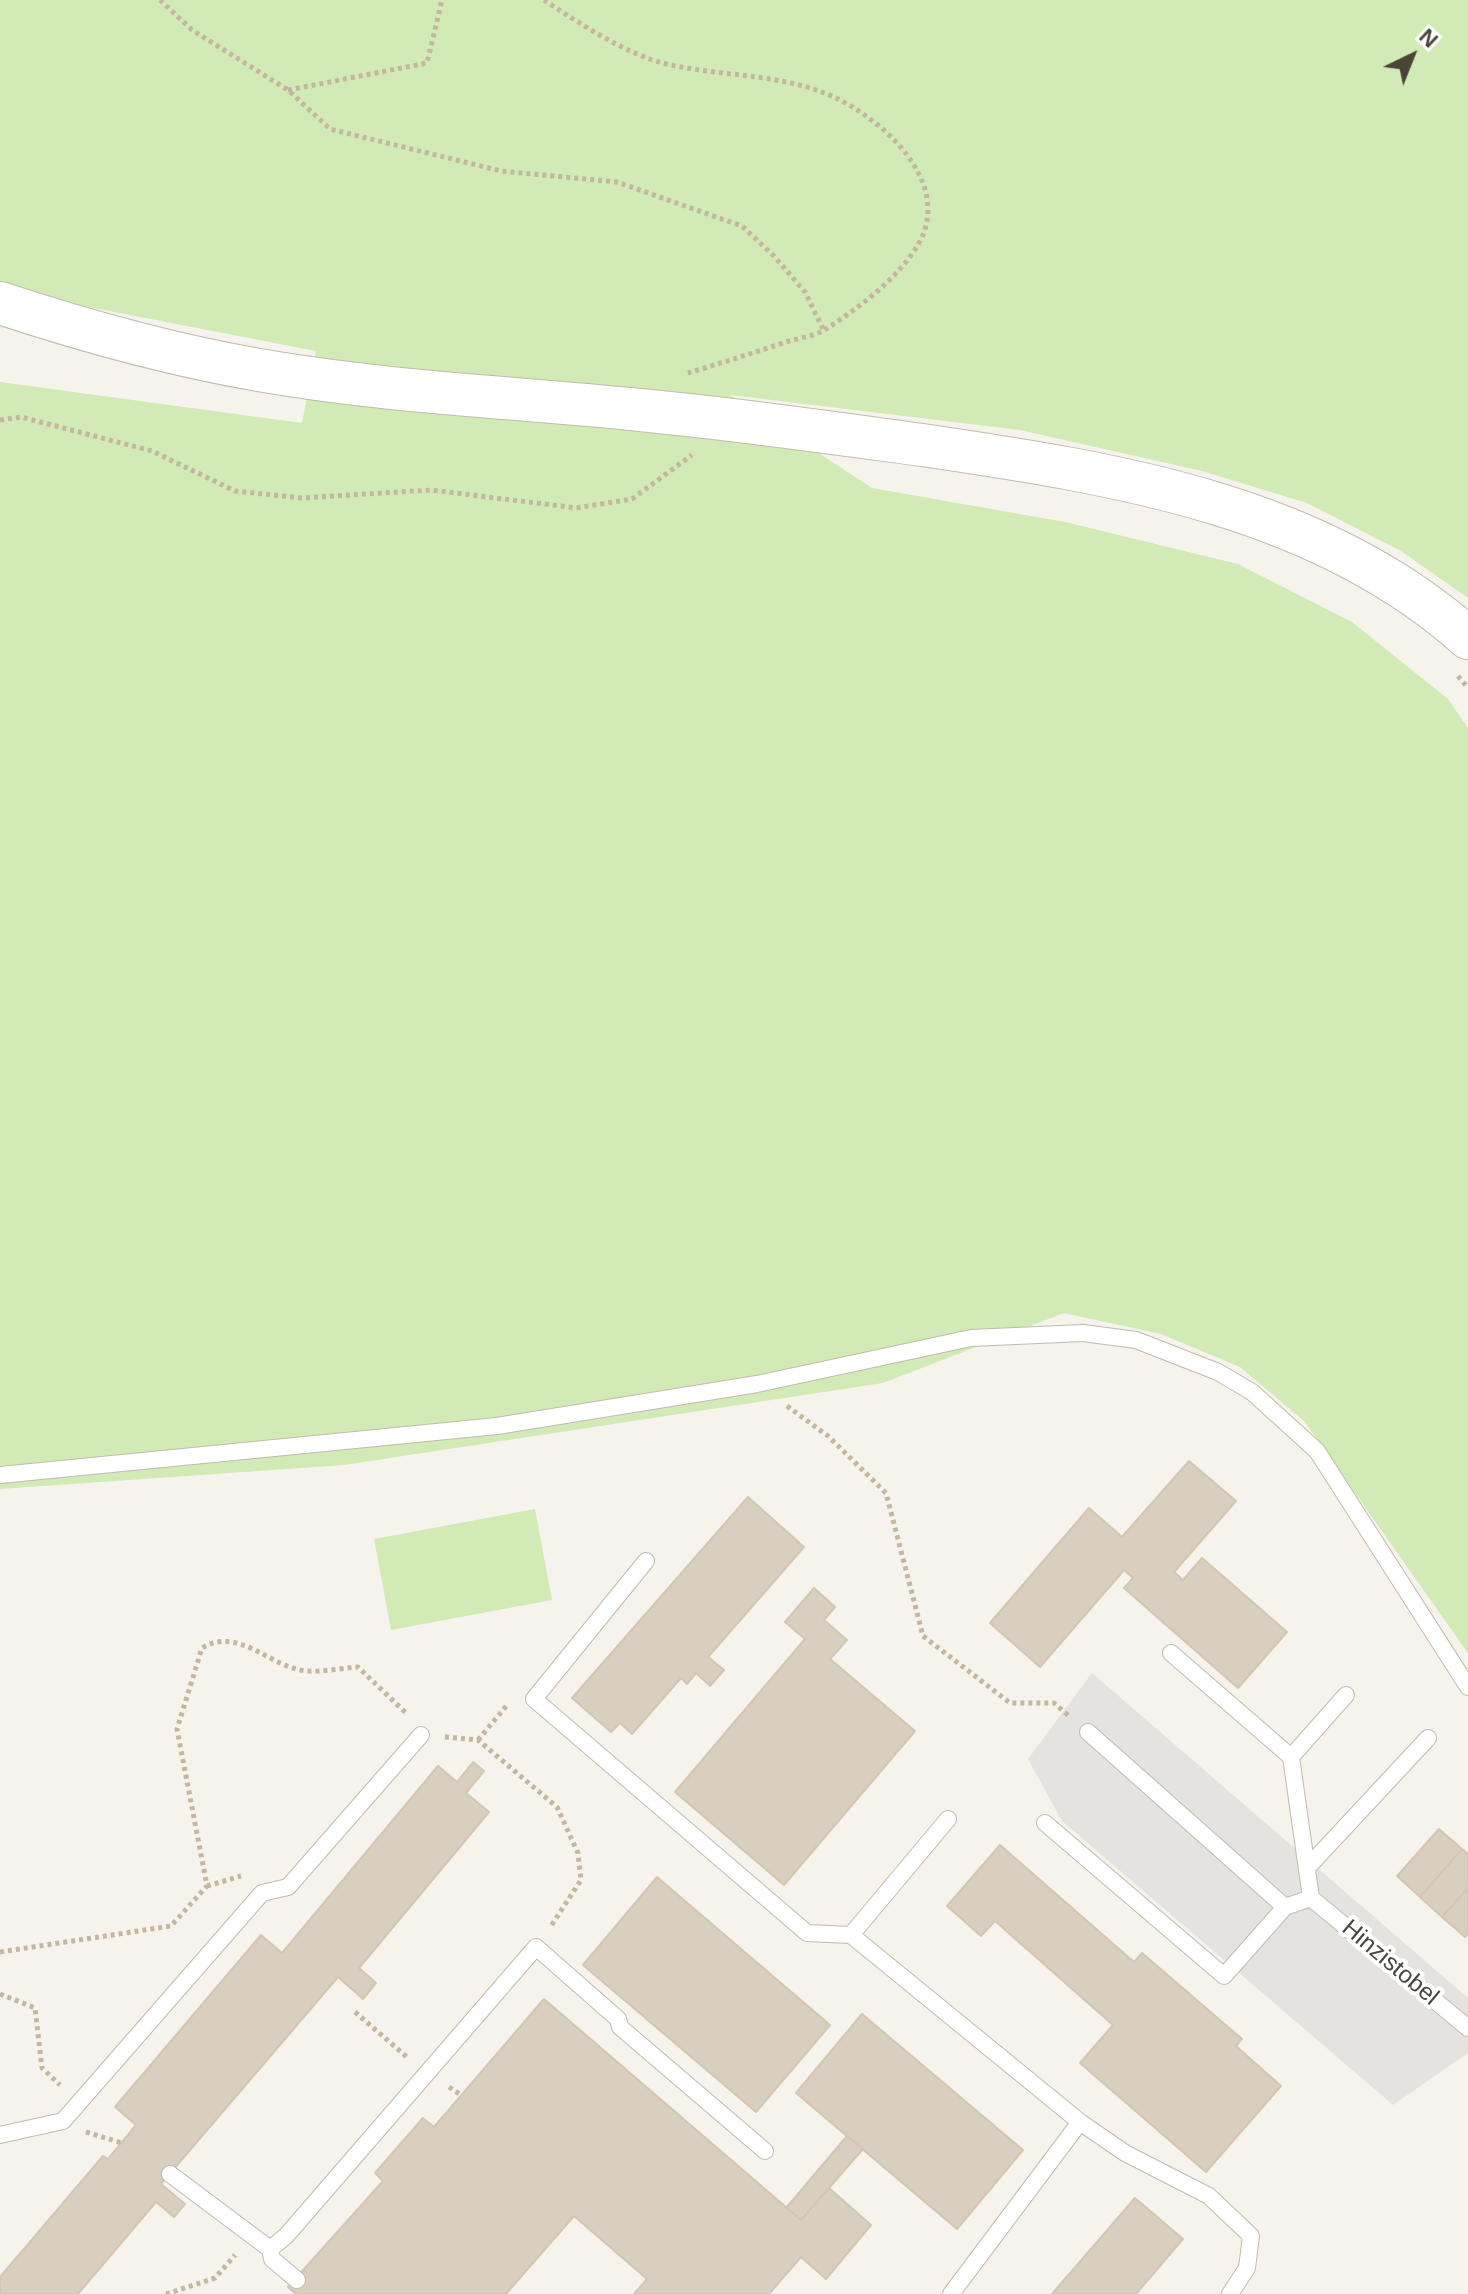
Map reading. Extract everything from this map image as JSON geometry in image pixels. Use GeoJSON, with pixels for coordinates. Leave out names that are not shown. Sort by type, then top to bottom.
{"type":"FeatureCollection","features":[{"type":"Feature","properties":{"kind":"street"},"geometry":{"type":"LineString","coordinates":[[0,303],[95,334],[258,370],[404,389],[641,410],[1068,466],[1171,491],[1290,529],[1347,554],[1431,605],[1458,653]]}},
{"type":"Feature","properties":{"kind":"lane"},"geometry":{"type":"LineString","coordinates":[[0,1475],[497,1426],[757,1384],[971,1338],[1083,1333],[1136,1340],[1193,1361],[1252,1392],[1317,1451],[1468,1687]]}},
{"type":"Feature","properties":{"kind":"lane"},"geometry":{"type":"LineString","coordinates":[[646,1561],[534,1699],[807,1933],[851,1935],[1080,2122],[1125,2153],[1209,2196],[1251,2236],[1247,2268],[1230,2294]]}},
{"type":"Feature","properties":{"kind":"lane"},"geometry":{"type":"LineString","coordinates":[[1045,1823],[1224,1976],[1285,1907],[1311,1898],[1291,1757],[1171,1653]]}},
{"type":"Feature","properties":{"kind":"lane"},"geometry":{"type":"LineString","coordinates":[[1291,1757],[1346,1695]]}},
{"type":"Feature","properties":{"kind":"lane"},"geometry":{"type":"LineString","coordinates":[[1088,1732],[1285,1907]]}},
{"type":"Feature","properties":{"kind":"lane"},"geometry":{"type":"LineString","coordinates":[[0,2135],[63,2121],[262,1893],[288,1887],[421,1735]]}},
{"type":"Feature","properties":{"kind":"lane"},"geometry":{"type":"LineString","coordinates":[[1307,1868],[1428,1738]]}},
{"type":"Feature","properties":{"kind":"lane"},"geometry":{"type":"LineString","coordinates":[[851,1935],[948,1819]]}},
{"type":"Feature","properties":{"kind":"lane","name":"Hinzistobel"},"geometry":{"type":"LineString","coordinates":[[1311,1898],[1468,2028]]}},
{"type":"Feature","properties":{"kind":"lane"},"geometry":{"type":"LineString","coordinates":[[270,2249],[286,2236],[536,1947],[618,2019],[620,2027],[765,2151]]}},
{"type":"Feature","properties":{"kind":"lane"},"geometry":{"type":"LineString","coordinates":[[951,2294],[1080,2122]]}},
{"type":"Feature","properties":{"kind":"lane"},"geometry":{"type":"LineString","coordinates":[[170,2174],[270,2249],[272,2259],[297,2280]]}},
{"type":"Feature","properties":{"kind":"path"},"geometry":{"type":"LineString","coordinates":[[160,0],[192,30],[288,90],[330,129],[501,171],[617,182],[742,226],[774,256],[805,292],[824,331]]}},
{"type":"Feature","properties":{"kind":"path"},"geometry":{"type":"LineString","coordinates":[[288,90],[427,63],[442,0]]}},
{"type":"Feature","properties":{"kind":"path"},"geometry":{"type":"LineString","coordinates":[[544,0],[598,34],[665,64],[795,83],[833,97],[867,115],[910,158],[918,172],[926,203],[921,240],[905,265],[824,331],[662,381],[641,410]]}},
{"type":"Feature","properties":{"kind":"path"},"geometry":{"type":"LineString","coordinates":[[0,420],[21,417],[152,451],[235,491],[302,498],[432,490],[576,508],[632,499],[698,451]]}},
{"type":"Feature","properties":{"kind":"path"},"geometry":{"type":"LineString","coordinates":[[1458,653],[1468,688]]}},
{"type":"Feature","properties":{"kind":"path"},"geometry":{"type":"LineString","coordinates":[[757,1384],[828,1436],[886,1493],[923,1636],[1010,1703],[1054,1703],[1088,1732]]}},
{"type":"Feature","properties":{"kind":"path"},"geometry":{"type":"LineString","coordinates":[[0,1952],[171,1926],[207,1886],[177,1729],[202,1648],[213,1641],[229,1640],[305,1671],[358,1667],[415,1722],[421,1735],[478,1740],[557,1807],[578,1853],[581,1880],[536,1947]]}},
{"type":"Feature","properties":{"kind":"path"},"geometry":{"type":"LineString","coordinates":[[478,1740],[519,1691],[534,1699]]}},
{"type":"Feature","properties":{"kind":"path"},"geometry":{"type":"LineString","coordinates":[[0,1994],[35,2008],[42,2068],[80,2101]]}},
{"type":"Feature","properties":{"kind":"path"},"geometry":{"type":"LineString","coordinates":[[166,2294],[215,2278],[251,2237]]}},
{"type":"Feature","properties":{"kind":"green space"},"geometry":{"type":"Polygon","coordinates":[[[0,0],[1468,0],[1468,598],[1401,551],[1307,503],[1202,471],[1020,430],[730,395],[872,488],[1065,522],[1238,564],[1352,622],[1448,699],[1468,728],[1468,1653],[1304,1421],[1240,1367],[1161,1334],[1064,1313],[883,1383],[344,1465],[0,1489],[0,382],[302,423],[316,351],[47,299],[0,282],[0,0]]]}},
{"type":"Feature","properties":{"kind":"green space"},"geometry":{"type":"Polygon","coordinates":[[[535,1509],[552,1600],[391,1630],[374,1539],[535,1509]]]}},
{"type":"Feature","properties":{"kind":"shaded area"},"geometry":{"type":"Polygon","coordinates":[[[1092,1673],[1468,1998],[1468,2053],[1393,2105],[1062,1821],[1028,1759],[1092,1673]]]}},
{"type":"Feature","properties":{"kind":"building"},"geometry":{"type":"Polygon","coordinates":[[[1189,1461],[1236,1501],[1174,1572],[1183,1580],[1202,1558],[1287,1632],[1238,1688],[1124,1588],[1133,1578],[1124,1570],[1040,1667],[990,1623],[1089,1508],[1122,1537],[1189,1461]]]}},
{"type":"Feature","properties":{"kind":"building"},"geometry":{"type":"Polygon","coordinates":[[[748,1497],[804,1547],[708,1657],[724,1670],[710,1686],[696,1673],[687,1684],[681,1678],[632,1734],[620,1723],[611,1732],[572,1698],[748,1497]]]}},
{"type":"Feature","properties":{"kind":"building"},"geometry":{"type":"Polygon","coordinates":[[[814,1588],[835,1607],[824,1620],[847,1640],[830,1659],[915,1731],[784,1885],[675,1792],[805,1639],[785,1622],[814,1588]]]}},
{"type":"Feature","properties":{"kind":"building"},"geometry":{"type":"Polygon","coordinates":[[[473,1762],[484,1771],[466,1793],[489,1812],[359,1968],[376,1983],[363,1999],[338,1977],[161,2184],[185,2204],[174,2217],[156,2202],[78,2294],[0,2294],[0,2277],[103,2156],[108,2159],[136,2125],[115,2107],[261,1935],[282,1953],[438,1766],[457,1782],[473,1762]]]}},
{"type":"Feature","properties":{"kind":"building"},"geometry":{"type":"Polygon","coordinates":[[[1439,1829],[1462,1849],[1420,1897],[1397,1876],[1439,1829]]]}},
{"type":"Feature","properties":{"kind":"building"},"geometry":{"type":"Polygon","coordinates":[[[1000,1845],[1134,1962],[1142,1953],[1242,2039],[1236,2046],[1281,2086],[1206,2172],[1080,2063],[1113,2025],[995,1921],[981,1936],[947,1906],[1000,1845]]]}},
{"type":"Feature","properties":{"kind":"building"},"geometry":{"type":"Polygon","coordinates":[[[1462,1849],[1468,1854],[1468,1888],[1442,1917],[1420,1897],[1462,1849]]]}},
{"type":"Feature","properties":{"kind":"building"},"geometry":{"type":"Polygon","coordinates":[[[657,1877],[830,2025],[756,2112],[583,1965],[657,1877]]]}},
{"type":"Feature","properties":{"kind":"building"},"geometry":{"type":"Polygon","coordinates":[[[1468,1888],[1468,1934],[1465,1937],[1442,1917],[1468,1888]]]}},
{"type":"Feature","properties":{"kind":"building"},"geometry":{"type":"Polygon","coordinates":[[[544,1999],[801,2220],[829,2188],[871,2225],[826,2279],[801,2257],[769,2294],[634,2294],[647,2279],[574,2216],[506,2294],[296,2294],[288,2287],[383,2181],[375,2173],[423,2118],[434,2127],[544,1999]]]}},
{"type":"Feature","properties":{"kind":"building"},"geometry":{"type":"Polygon","coordinates":[[[862,2014],[1023,2150],[957,2229],[796,2093],[862,2014]]]}},
{"type":"Feature","properties":{"kind":"building"},"geometry":{"type":"Polygon","coordinates":[[[847,2136],[863,2149],[801,2220],[786,2208],[847,2136]]]}},
{"type":"Feature","properties":{"kind":"building"},"geometry":{"type":"Polygon","coordinates":[[[1135,2198],[1183,2239],[1136,2294],[1052,2294],[1135,2198]]]}}]}
